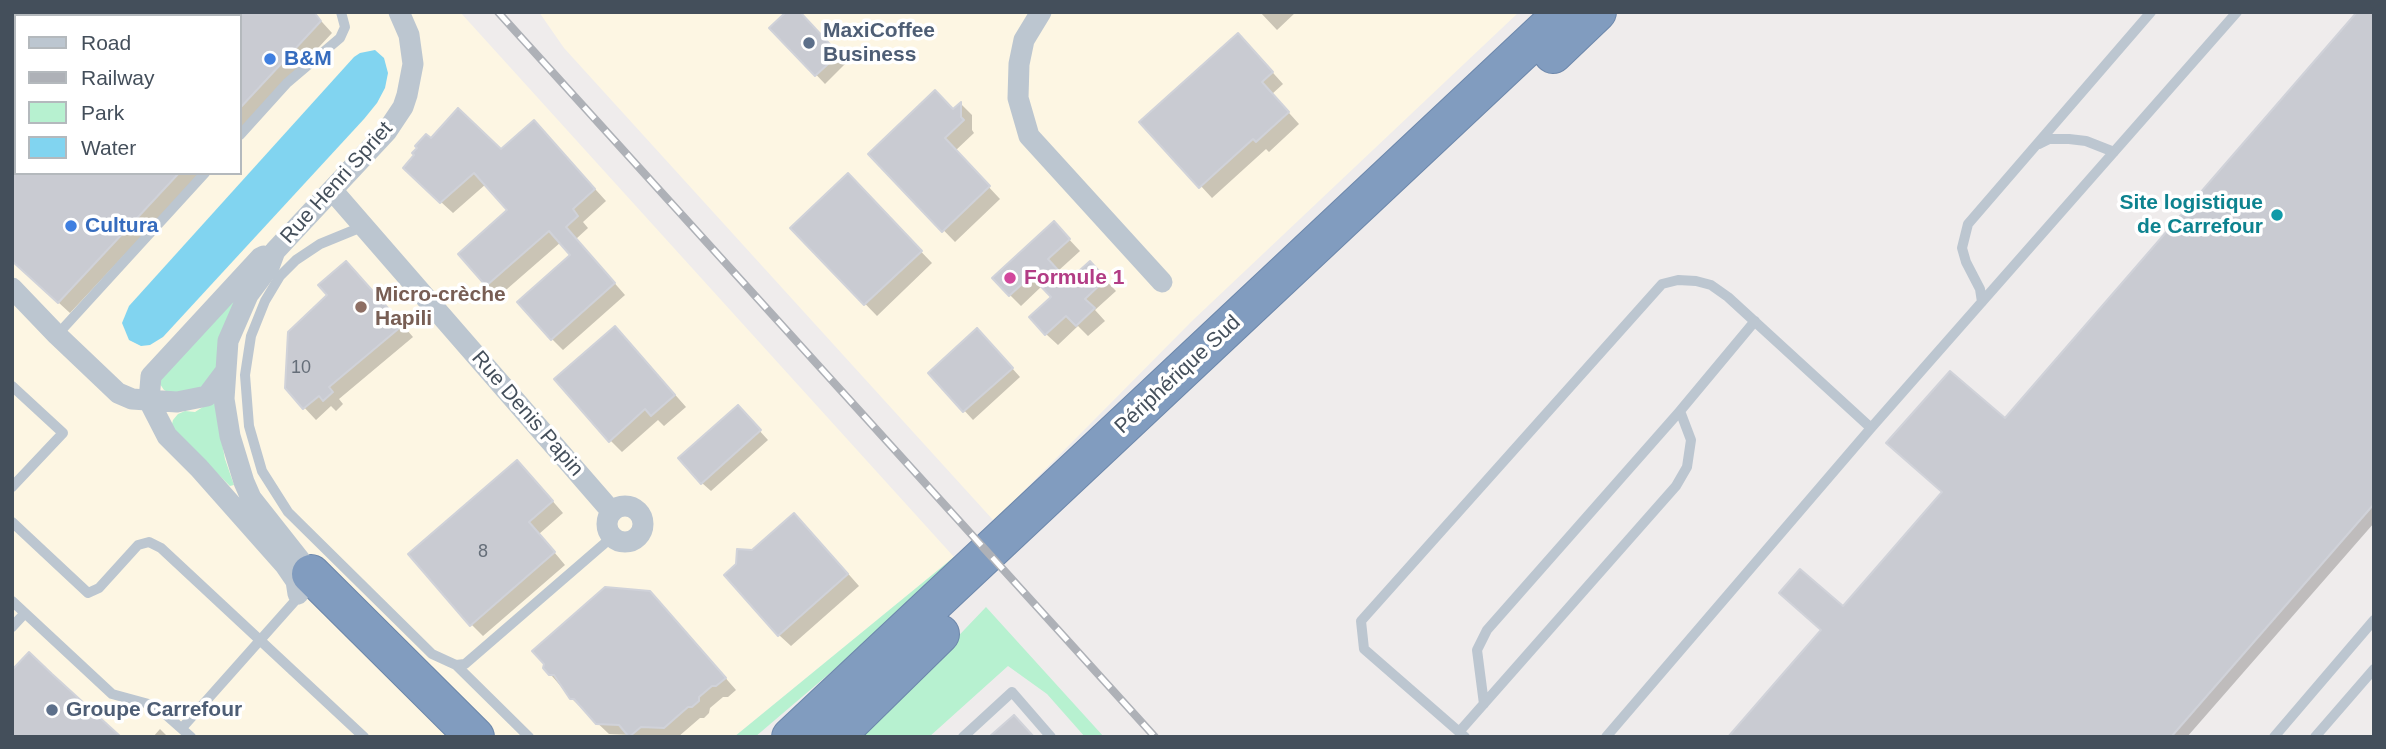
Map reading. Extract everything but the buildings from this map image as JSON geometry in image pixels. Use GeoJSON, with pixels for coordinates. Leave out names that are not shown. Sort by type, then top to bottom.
{"type":"FeatureCollection","features":[{"type":"Feature","properties":{"kind":"highway","name":"Périphérique Sud"},"geometry":{"type":"LineString","coordinates":[[791,737],[1564,12]]}},
{"type":"Feature","properties":{"kind":"highway","name":"Périphérique Sud"},"geometry":{"type":"LineString","coordinates":[[835,737],[981,594],[1597,12]]}},
{"type":"Feature","properties":{"kind":"highway"},"geometry":{"type":"LineString","coordinates":[[304,584],[475,737]]}},
{"type":"Feature","properties":{"kind":"street","name":"Rue Henri Spriet"},"geometry":{"type":"LineString","coordinates":[[304,584],[251,498],[230,436],[224,399],[228,341],[238,314],[248,295],[269,267],[275,251],[387,131],[402,107],[413,64],[409,35],[399,12]]}},
{"type":"Feature","properties":{"kind":"street"},"geometry":{"type":"LineString","coordinates":[[1041,12],[1024,40],[1019,64],[1018,98],[1029,136],[1162,282]]}},
{"type":"Feature","properties":{"kind":"street","name":"Rue Denis Papin"},"geometry":{"type":"LineString","coordinates":[[332,190],[612,512]]}},
{"type":"Feature","properties":{"kind":"street"},"geometry":{"type":"LineString","coordinates":[[275,251],[260,258],[151,376],[149,401],[167,436],[200,468],[296,581],[304,584]]}},
{"type":"Feature","properties":{"kind":"street"},"geometry":{"type":"LineString","coordinates":[[12,288],[118,393],[132,399],[177,402],[207,396],[225,372]]}},
{"type":"Feature","properties":{"kind":"street"},"geometry":{"type":"LineString","coordinates":[[631,506],[642,515],[644,522],[640,536],[634,541],[618,541],[612,537],[607,524],[617,507],[631,506]]}},
{"type":"Feature","properties":{"kind":"lane"},"geometry":{"type":"LineString","coordinates":[[242,133],[287,83],[340,38],[345,27],[341,12]]}},
{"type":"Feature","properties":{"kind":"lane"},"geometry":{"type":"LineString","coordinates":[[1982,302],[1980,289],[1962,248],[1968,224],[2151,12]]}},
{"type":"Feature","properties":{"kind":"lane"},"geometry":{"type":"LineString","coordinates":[[1606,737],[1871,428],[2237,12]]}},
{"type":"Feature","properties":{"kind":"lane"},"geometry":{"type":"LineString","coordinates":[[2036,145],[2049,139],[2069,139],[2086,141],[2113,152]]}},
{"type":"Feature","properties":{"kind":"lane"},"geometry":{"type":"LineString","coordinates":[[57,335],[203,175]]}},
{"type":"Feature","properties":{"kind":"lane"},"geometry":{"type":"LineString","coordinates":[[364,226],[320,244],[296,260],[280,276],[264,300],[251,336],[246,375],[248,426],[262,471],[288,513],[432,654],[456,665],[529,737]]}},
{"type":"Feature","properties":{"kind":"lane"},"geometry":{"type":"LineString","coordinates":[[1680,411],[1691,440],[1687,467],[1676,486],[1484,704],[1462,735],[1364,649],[1362,621],[1662,284],[1678,280],[1711,285],[1755,321],[1871,428]]}},
{"type":"Feature","properties":{"kind":"lane"},"geometry":{"type":"LineString","coordinates":[[1484,704],[1477,650],[1487,630],[1680,411],[1755,321]]}},
{"type":"Feature","properties":{"kind":"lane"},"geometry":{"type":"LineString","coordinates":[[12,386],[63,433],[12,487]]}},
{"type":"Feature","properties":{"kind":"lane"},"geometry":{"type":"LineString","coordinates":[[12,522],[88,593],[99,588],[138,545],[149,542],[161,548],[364,737]]}},
{"type":"Feature","properties":{"kind":"lane"},"geometry":{"type":"LineString","coordinates":[[456,665],[465,664],[612,537]]}},
{"type":"Feature","properties":{"kind":"lane"},"geometry":{"type":"LineString","coordinates":[[182,727],[294,602],[304,584]]}},
{"type":"Feature","properties":{"kind":"lane"},"geometry":{"type":"LineString","coordinates":[[12,601],[112,694],[156,706],[191,737]]}},
{"type":"Feature","properties":{"kind":"lane"},"geometry":{"type":"LineString","coordinates":[[12,627],[25,613]]}},
{"type":"Feature","properties":{"kind":"lane"},"geometry":{"type":"LineString","coordinates":[[2274,737],[2374,620]]}},
{"type":"Feature","properties":{"kind":"lane"},"geometry":{"type":"LineString","coordinates":[[2315,737],[2374,669]]}},
{"type":"Feature","properties":{"kind":"lane"},"geometry":{"type":"LineString","coordinates":[[963,737],[1012,692],[1051,737]]}},
{"type":"Feature","properties":{"kind":"shaded area"},"geometry":{"type":"Polygon","coordinates":[[[12,12],[460,12],[954,557],[734,737],[12,737],[12,12]]]}},
{"type":"Feature","properties":{"kind":"shaded area"},"geometry":{"type":"Polygon","coordinates":[[[539,12],[1519,12],[1192,321],[994,521],[564,48],[539,12]]]}},
{"type":"Feature","properties":{"kind":"green space"},"geometry":{"type":"Polygon","coordinates":[[[247,278],[215,371],[207,383],[195,392],[174,395],[164,390],[160,384],[160,376],[247,278]]]}},
{"type":"Feature","properties":{"kind":"green space"},"geometry":{"type":"Polygon","coordinates":[[[214,400],[225,459],[234,485],[230,486],[171,428],[178,414],[185,411],[195,412],[214,400]]]}},
{"type":"Feature","properties":{"kind":"green space"},"geometry":{"type":"Polygon","coordinates":[[[954,557],[959,563],[755,737],[734,737],[954,557]]]}},
{"type":"Feature","properties":{"kind":"green space"},"geometry":{"type":"Polygon","coordinates":[[[986,607],[1104,737],[1085,737],[1047,694],[1008,666],[929,737],[862,737],[986,607]]]}},
{"type":"Feature","properties":{"kind":"water"},"geometry":{"type":"Polygon","coordinates":[[[375,50],[384,58],[388,73],[385,88],[364,119],[163,337],[150,345],[141,346],[129,340],[122,323],[129,306],[354,57],[375,50]]]}},
{"type":"Feature","properties":{"kind":"railway"},"geometry":{"type":"LineString","coordinates":[[498,12],[1155,737]]}},
{"type":"Feature","properties":{"kind":"place","name":"MaxiCoffee Business"},"geometry":{"type":"Point","coordinates":[809,43]}},
{"type":"Feature","properties":{"kind":"place","name":"B&M"},"geometry":{"type":"Point","coordinates":[270,59]}},
{"type":"Feature","properties":{"kind":"place","name":"Site logistique de Carrefour"},"geometry":{"type":"Point","coordinates":[2277,215]}},
{"type":"Feature","properties":{"kind":"place","name":"Cultura"},"geometry":{"type":"Point","coordinates":[71,226]}},
{"type":"Feature","properties":{"kind":"place","name":"Formule 1"},"geometry":{"type":"Point","coordinates":[1010,278]}},
{"type":"Feature","properties":{"kind":"place","name":"Micro-crèche Hapili"},"geometry":{"type":"Point","coordinates":[361,307]}},
{"type":"Feature","properties":{"kind":"place","name":"Groupe Carrefour"},"geometry":{"type":"Point","coordinates":[52,710]}}]}
